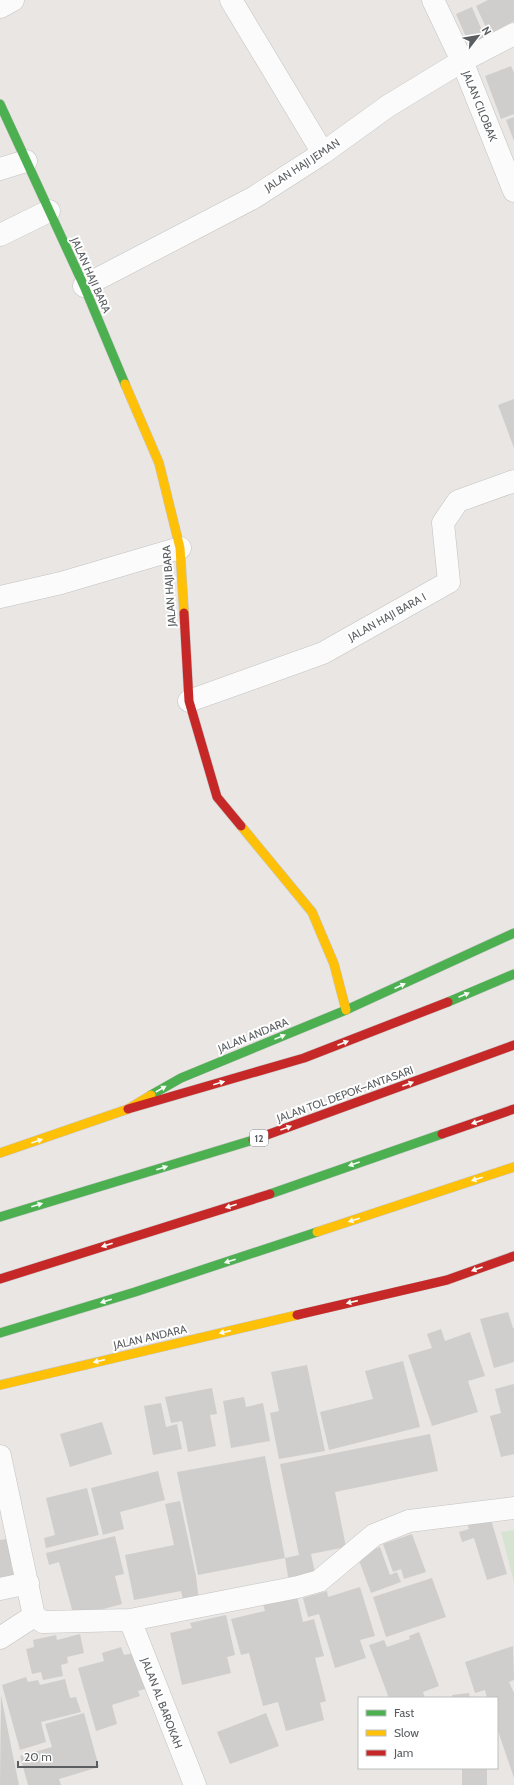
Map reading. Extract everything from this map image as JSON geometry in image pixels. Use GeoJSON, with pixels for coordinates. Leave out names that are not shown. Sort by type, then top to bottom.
{"type":"FeatureCollection","features":[{"type":"Feature","properties":{"kind":"main road","name":"JALAN HAJI BARA"},"geometry":{"type":"LineString","coordinates":[[0,104],[84,286],[160,463],[180,548],[189,701],[217,797],[312,912],[334,964],[346,1010]]}},
{"type":"Feature","properties":{"kind":"main road","name":"JALAN ANDARA"},"geometry":{"type":"LineString","coordinates":[[0,1154],[128,1109],[181,1078],[346,1010],[514,934]]}},
{"type":"Feature","properties":{"kind":"main road"},"geometry":{"type":"LineString","coordinates":[[128,1109],[304,1058],[448,1002],[514,974]]}},
{"type":"Feature","properties":{"kind":"main road","name":"JALAN TOL DEPOK–ANTASARI"},"geometry":{"type":"LineString","coordinates":[[0,1217],[248,1142],[514,1045]]}},
{"type":"Feature","properties":{"kind":"main road"},"geometry":{"type":"LineString","coordinates":[[0,1279],[263,1196],[514,1109]]}},
{"type":"Feature","properties":{"kind":"main road"},"geometry":{"type":"LineString","coordinates":[[0,1333],[135,1292],[514,1167]]}},
{"type":"Feature","properties":{"kind":"main road","name":"JALAN ANDARA"},"geometry":{"type":"LineString","coordinates":[[0,1385],[447,1280],[514,1256]]}},
{"type":"Feature","properties":{"kind":"street"},"geometry":{"type":"LineString","coordinates":[[0,7],[12,0]]}},
{"type":"Feature","properties":{"kind":"street"},"geometry":{"type":"LineString","coordinates":[[231,0],[323,153]]}},
{"type":"Feature","properties":{"kind":"street","name":"JALAN CILOBAK"},"geometry":{"type":"LineString","coordinates":[[433,0],[462,61],[514,191]]}},
{"type":"Feature","properties":{"kind":"street","name":"JALAN HAJI JEMAN"},"geometry":{"type":"LineString","coordinates":[[84,286],[253,198],[323,153],[388,106],[462,61],[514,34]]}},
{"type":"Feature","properties":{"kind":"street"},"geometry":{"type":"LineString","coordinates":[[0,169],[26,162]]}},
{"type":"Feature","properties":{"kind":"street"},"geometry":{"type":"LineString","coordinates":[[0,235],[49,211]]}},
{"type":"Feature","properties":{"kind":"street","name":"JALAN HAJI BARA I"},"geometry":{"type":"LineString","coordinates":[[189,701],[323,652],[449,582],[443,523],[458,501],[514,481]]}},
{"type":"Feature","properties":{"kind":"street"},"geometry":{"type":"LineString","coordinates":[[0,597],[61,583],[180,548]]}},
{"type":"Feature","properties":{"kind":"street"},"geometry":{"type":"LineString","coordinates":[[0,1456],[34,1616],[43,1622],[130,1620],[298,1588],[319,1581],[374,1535],[409,1521],[514,1508]]}},
{"type":"Feature","properties":{"kind":"street"},"geometry":{"type":"LineString","coordinates":[[0,1589],[28,1583]]}},
{"type":"Feature","properties":{"kind":"street"},"geometry":{"type":"LineString","coordinates":[[0,1638],[34,1616]]}},
{"type":"Feature","properties":{"kind":"street","name":"JALAN AL BAROKAH"},"geometry":{"type":"LineString","coordinates":[[130,1620],[195,1785]]}},
{"type":"Feature","properties":{"kind":"green space"},"geometry":{"type":"Polygon","coordinates":[[[514,1530],[514,1582],[501,1532],[514,1530]]]}},
{"type":"Feature","properties":{"kind":"building"},"geometry":{"type":"Polygon","coordinates":[[[488,0],[514,0],[514,21],[489,34],[476,6],[488,0]]]}},
{"type":"Feature","properties":{"kind":"building"},"geometry":{"type":"Polygon","coordinates":[[[472,7],[489,47],[473,53],[456,14],[472,7]]]}},
{"type":"Feature","properties":{"kind":"building"},"geometry":{"type":"Polygon","coordinates":[[[511,66],[514,73],[514,114],[501,119],[485,76],[511,66]]]}},
{"type":"Feature","properties":{"kind":"building"},"geometry":{"type":"Polygon","coordinates":[[[514,117],[514,141],[506,120],[514,117]]]}},
{"type":"Feature","properties":{"kind":"building"},"geometry":{"type":"Polygon","coordinates":[[[514,399],[514,448],[498,405],[514,399]]]}},
{"type":"Feature","properties":{"kind":"building"},"geometry":{"type":"Polygon","coordinates":[[[508,1312],[514,1328],[514,1362],[494,1368],[480,1319],[508,1312]]]}},
{"type":"Feature","properties":{"kind":"building"},"geometry":{"type":"Polygon","coordinates":[[[441,1329],[445,1341],[470,1332],[485,1376],[468,1381],[478,1412],[432,1426],[408,1355],[432,1348],[427,1334],[441,1329]]]}},
{"type":"Feature","properties":{"kind":"building"},"geometry":{"type":"Polygon","coordinates":[[[403,1361],[420,1427],[329,1450],[320,1412],[373,1399],[365,1371],[403,1361]]]}},
{"type":"Feature","properties":{"kind":"building"},"geometry":{"type":"Polygon","coordinates":[[[307,1365],[325,1451],[279,1459],[270,1413],[279,1411],[271,1372],[307,1365]]]}},
{"type":"Feature","properties":{"kind":"building"},"geometry":{"type":"Polygon","coordinates":[[[514,1384],[514,1454],[501,1457],[490,1416],[501,1413],[495,1389],[514,1384]]]}},
{"type":"Feature","properties":{"kind":"building"},"geometry":{"type":"Polygon","coordinates":[[[212,1388],[217,1414],[210,1415],[216,1446],[188,1452],[182,1421],[171,1423],[165,1397],[212,1388]]]}},
{"type":"Feature","properties":{"kind":"building"},"geometry":{"type":"Polygon","coordinates":[[[244,1397],[246,1407],[263,1403],[270,1441],[231,1448],[223,1401],[244,1397]]]}},
{"type":"Feature","properties":{"kind":"building"},"geometry":{"type":"Polygon","coordinates":[[[161,1403],[166,1427],[177,1424],[182,1449],[153,1455],[144,1406],[161,1403]]]}},
{"type":"Feature","properties":{"kind":"building"},"geometry":{"type":"Polygon","coordinates":[[[102,1422],[112,1454],[70,1467],[60,1434],[102,1422]]]}},
{"type":"Feature","properties":{"kind":"building"},"geometry":{"type":"Polygon","coordinates":[[[430,1434],[438,1471],[335,1492],[346,1547],[311,1554],[316,1577],[289,1582],[285,1558],[299,1555],[280,1464],[430,1434]]]}},
{"type":"Feature","properties":{"kind":"building"},"geometry":{"type":"Polygon","coordinates":[[[265,1456],[285,1558],[198,1575],[177,1472],[265,1456]]]}},
{"type":"Feature","properties":{"kind":"building"},"geometry":{"type":"Polygon","coordinates":[[[158,1471],[165,1500],[120,1512],[124,1529],[103,1535],[91,1488],[158,1471]]]}},
{"type":"Feature","properties":{"kind":"building"},"geometry":{"type":"Polygon","coordinates":[[[87,1488],[99,1535],[46,1548],[44,1538],[55,1535],[46,1498],[87,1488]]]}},
{"type":"Feature","properties":{"kind":"building"},"geometry":{"type":"Polygon","coordinates":[[[180,1501],[196,1576],[199,1601],[184,1604],[181,1591],[134,1600],[125,1555],[174,1545],[165,1504],[180,1501]]]}},
{"type":"Feature","properties":{"kind":"building"},"geometry":{"type":"Polygon","coordinates":[[[490,1516],[507,1574],[487,1580],[474,1538],[462,1542],[459,1532],[469,1529],[467,1523],[490,1516]]]}},
{"type":"Feature","properties":{"kind":"building"},"geometry":{"type":"Polygon","coordinates":[[[412,1534],[426,1572],[404,1579],[401,1569],[393,1572],[383,1544],[412,1534]]]}},
{"type":"Feature","properties":{"kind":"building"},"geometry":{"type":"Polygon","coordinates":[[[115,1536],[124,1574],[115,1576],[122,1604],[74,1617],[59,1562],[49,1565],[46,1553],[115,1536]]]}},
{"type":"Feature","properties":{"kind":"building"},"geometry":{"type":"Polygon","coordinates":[[[12,1538],[18,1563],[11,1565],[15,1579],[0,1583],[0,1540],[12,1538]]]}},
{"type":"Feature","properties":{"kind":"building"},"geometry":{"type":"Polygon","coordinates":[[[380,1547],[390,1575],[397,1572],[401,1582],[371,1593],[357,1555],[380,1547]]]}},
{"type":"Feature","properties":{"kind":"building"},"geometry":{"type":"Polygon","coordinates":[[[432,1578],[446,1617],[386,1637],[373,1597],[432,1578]]]}},
{"type":"Feature","properties":{"kind":"building"},"geometry":{"type":"Polygon","coordinates":[[[360,1587],[375,1636],[360,1640],[366,1658],[335,1668],[319,1614],[308,1617],[303,1598],[327,1591],[328,1597],[360,1587]]]}},
{"type":"Feature","properties":{"kind":"building"},"geometry":{"type":"Polygon","coordinates":[[[297,1596],[303,1622],[314,1619],[324,1656],[315,1658],[326,1701],[320,1703],[324,1720],[286,1731],[278,1702],[263,1706],[249,1653],[241,1655],[231,1619],[265,1611],[263,1604],[297,1596]]]}},
{"type":"Feature","properties":{"kind":"building"},"geometry":{"type":"Polygon","coordinates":[[[226,1615],[235,1655],[227,1657],[231,1673],[182,1685],[170,1633],[192,1628],[190,1623],[226,1615]]]}},
{"type":"Feature","properties":{"kind":"building"},"geometry":{"type":"Polygon","coordinates":[[[419,1632],[439,1686],[423,1692],[425,1697],[389,1697],[369,1645],[384,1640],[387,1647],[410,1639],[409,1636],[419,1632]]]}},
{"type":"Feature","properties":{"kind":"building"},"geometry":{"type":"Polygon","coordinates":[[[80,1634],[84,1653],[67,1657],[68,1663],[61,1665],[63,1676],[43,1680],[41,1672],[32,1674],[26,1649],[34,1647],[33,1640],[56,1635],[57,1640],[80,1634]]]}},
{"type":"Feature","properties":{"kind":"building"},"geometry":{"type":"Polygon","coordinates":[[[513,1646],[514,1680],[509,1682],[514,1693],[514,1778],[498,1731],[498,1697],[487,1697],[485,1690],[475,1693],[465,1662],[513,1646]]]}},
{"type":"Feature","properties":{"kind":"building"},"geometry":{"type":"Polygon","coordinates":[[[121,1647],[124,1655],[134,1653],[140,1677],[145,1675],[148,1688],[138,1691],[140,1696],[112,1705],[117,1724],[96,1731],[78,1668],[104,1661],[102,1653],[121,1647]]]}},
{"type":"Feature","properties":{"kind":"building"},"geometry":{"type":"Polygon","coordinates":[[[26,1677],[28,1682],[38,1680],[40,1685],[65,1679],[70,1698],[76,1697],[81,1712],[41,1722],[46,1742],[20,1750],[2,1685],[26,1677]]]}},
{"type":"Feature","properties":{"kind":"building"},"geometry":{"type":"Polygon","coordinates":[[[469,1693],[470,1697],[452,1697],[452,1695],[469,1693]]]}},
{"type":"Feature","properties":{"kind":"building"},"geometry":{"type":"Polygon","coordinates":[[[1,1695],[12,1751],[19,1785],[0,1785],[1,1695]]]}},
{"type":"Feature","properties":{"kind":"building"},"geometry":{"type":"Polygon","coordinates":[[[84,1713],[99,1767],[59,1779],[61,1785],[28,1785],[20,1756],[52,1747],[45,1724],[84,1713]]]}},
{"type":"Feature","properties":{"kind":"building"},"geometry":{"type":"Polygon","coordinates":[[[266,1713],[279,1746],[230,1764],[217,1732],[266,1713]]]}},
{"type":"Feature","properties":{"kind":"building"},"geometry":{"type":"Polygon","coordinates":[[[462,1769],[487,1769],[487,1785],[462,1785],[462,1769]]]}},
{"type":"Feature","properties":{"kind":"traffic: fast"},"geometry":{"type":"LineString","coordinates":[[0,104],[84,286],[125,384]]}},
{"type":"Feature","properties":{"kind":"traffic: fast"},"geometry":{"type":"LineString","coordinates":[[151,1095],[181,1078],[346,1010],[514,933]]}},
{"type":"Feature","properties":{"kind":"traffic: fast"},"geometry":{"type":"LineString","coordinates":[[448,1002],[514,974]]}},
{"type":"Feature","properties":{"kind":"traffic: fast"},"geometry":{"type":"LineString","coordinates":[[270,1194],[442,1134]]}},
{"type":"Feature","properties":{"kind":"traffic: fast"},"geometry":{"type":"LineString","coordinates":[[0,1217],[253,1140]]}},
{"type":"Feature","properties":{"kind":"traffic: fast"},"geometry":{"type":"LineString","coordinates":[[0,1333],[135,1292],[317,1232]]}},
{"type":"Feature","properties":{"kind":"traffic: slow"},"geometry":{"type":"LineString","coordinates":[[125,384],[159,463],[180,548],[184,613]]}},
{"type":"Feature","properties":{"kind":"traffic: slow"},"geometry":{"type":"LineString","coordinates":[[241,826],[312,912],[334,964],[346,1010]]}},
{"type":"Feature","properties":{"kind":"traffic: slow"},"geometry":{"type":"LineString","coordinates":[[0,1153],[128,1109],[151,1095]]}},
{"type":"Feature","properties":{"kind":"traffic: slow"},"geometry":{"type":"LineString","coordinates":[[317,1232],[514,1167]]}},
{"type":"Feature","properties":{"kind":"traffic: slow"},"geometry":{"type":"LineString","coordinates":[[0,1385],[297,1315]]}},
{"type":"Feature","properties":{"kind":"traffic: jam"},"geometry":{"type":"LineString","coordinates":[[184,613],[189,701],[217,797],[241,826]]}},
{"type":"Feature","properties":{"kind":"traffic: jam"},"geometry":{"type":"LineString","coordinates":[[128,1109],[304,1058],[448,1002]]}},
{"type":"Feature","properties":{"kind":"traffic: jam"},"geometry":{"type":"LineString","coordinates":[[253,1140],[514,1045]]}},
{"type":"Feature","properties":{"kind":"traffic: jam"},"geometry":{"type":"LineString","coordinates":[[442,1134],[514,1109]]}},
{"type":"Feature","properties":{"kind":"traffic: jam"},"geometry":{"type":"LineString","coordinates":[[0,1279],[270,1194]]}},
{"type":"Feature","properties":{"kind":"traffic: jam"},"geometry":{"type":"LineString","coordinates":[[297,1315],[447,1280],[514,1256]]}}]}
